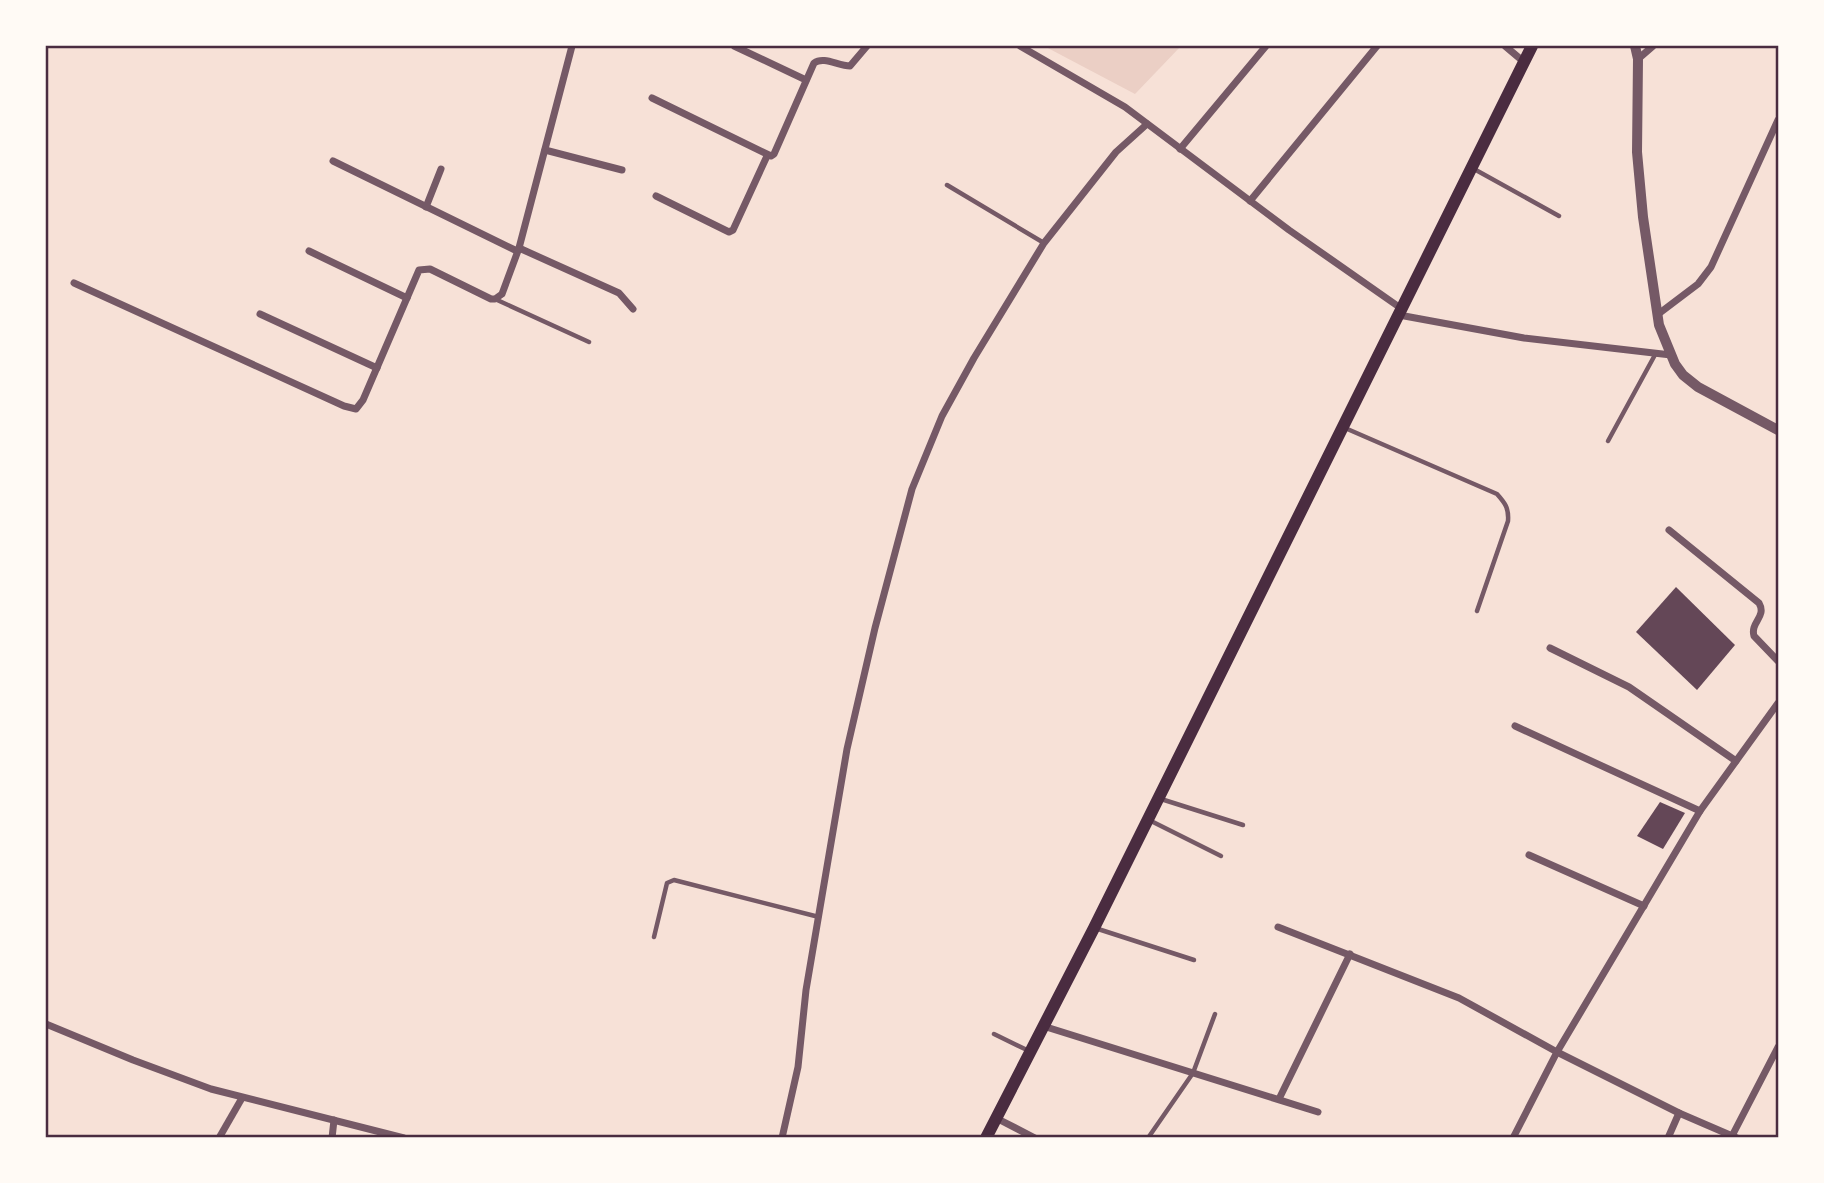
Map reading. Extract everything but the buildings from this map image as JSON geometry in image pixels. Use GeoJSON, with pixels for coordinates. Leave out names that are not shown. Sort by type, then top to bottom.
{"type":"FeatureCollection","features":[{"type":"Feature","properties":{"kind":"main road"},"geometry":{"type":"LineString","coordinates":[[986,1138],[1094,928],[1532,46]]}},
{"type":"Feature","properties":{"kind":"street"},"geometry":{"type":"LineString","coordinates":[[74,283],[350,408],[360,406],[417,273],[426,268],[495,299],[502,294],[518,250],[572,46]]}},
{"type":"Feature","properties":{"kind":"street"},"geometry":{"type":"LineString","coordinates":[[733,46],[806,80]]}},
{"type":"Feature","properties":{"kind":"street"},"geometry":{"type":"LineString","coordinates":[[652,98],[767,156],[774,154],[814,63],[818,60],[850,66],[867,46]]}},
{"type":"Feature","properties":{"kind":"street"},"geometry":{"type":"LineString","coordinates":[[1020,46],[1104,94],[1147,124],[1401,312],[1524,338],[1671,355]]}},
{"type":"Feature","properties":{"kind":"street"},"geometry":{"type":"LineString","coordinates":[[1180,149],[1266,46]]}},
{"type":"Feature","properties":{"kind":"street"},"geometry":{"type":"LineString","coordinates":[[1250,201],[1377,46]]}},
{"type":"Feature","properties":{"kind":"street"},"geometry":{"type":"LineString","coordinates":[[1505,46],[1524,62]]}},
{"type":"Feature","properties":{"kind":"street"},"geometry":{"type":"LineString","coordinates":[[1635,46],[1638,59],[1637,152],[1643,217],[1657,315],[1671,355],[1683,376],[1698,387],[1779,430]]}},
{"type":"Feature","properties":{"kind":"street"},"geometry":{"type":"LineString","coordinates":[[1638,59],[1652,46]]}},
{"type":"Feature","properties":{"kind":"street"},"geometry":{"type":"LineString","coordinates":[[1657,315],[1698,284],[1712,267],[1779,120]]}},
{"type":"Feature","properties":{"kind":"street"},"geometry":{"type":"LineString","coordinates":[[782,1138],[798,1067],[806,990],[847,749],[875,628],[912,489],[942,416],[1044,243],[1115,152],[1147,124]]}},
{"type":"Feature","properties":{"kind":"street"},"geometry":{"type":"LineString","coordinates":[[545,150],[622,170]]}},
{"type":"Feature","properties":{"kind":"street"},"geometry":{"type":"LineString","coordinates":[[656,196],[729,232],[733,230],[767,156]]}},
{"type":"Feature","properties":{"kind":"street"},"geometry":{"type":"LineString","coordinates":[[333,161],[518,250],[619,293],[633,309]]}},
{"type":"Feature","properties":{"kind":"street"},"geometry":{"type":"LineString","coordinates":[[426,206],[441,169]]}},
{"type":"Feature","properties":{"kind":"street"},"geometry":{"type":"LineString","coordinates":[[309,251],[407,298]]}},
{"type":"Feature","properties":{"kind":"street"},"geometry":{"type":"LineString","coordinates":[[260,314],[377,368]]}},
{"type":"Feature","properties":{"kind":"street"},"geometry":{"type":"LineString","coordinates":[[1669,530],[1759,603],[1762,615],[1752,631],[1779,661]]}},
{"type":"Feature","properties":{"kind":"street"},"geometry":{"type":"LineString","coordinates":[[1550,648],[1629,687],[1736,761]]}},
{"type":"Feature","properties":{"kind":"street"},"geometry":{"type":"LineString","coordinates":[[1513,1138],[1557,1052],[1700,811],[1778,705]]}},
{"type":"Feature","properties":{"kind":"street"},"geometry":{"type":"LineString","coordinates":[[1515,726],[1700,811]]}},
{"type":"Feature","properties":{"kind":"street"},"geometry":{"type":"LineString","coordinates":[[1530,855],[1644,906]]}},
{"type":"Feature","properties":{"kind":"street"},"geometry":{"type":"LineString","coordinates":[[1278,927],[1459,998],[1557,1052],[1735,1137],[1779,1048]]}},
{"type":"Feature","properties":{"kind":"street"},"geometry":{"type":"LineString","coordinates":[[1279,1100],[1350,954]]}},
{"type":"Feature","properties":{"kind":"street"},"geometry":{"type":"LineString","coordinates":[[46,1024],[174,1076],[242,1098],[404,1138]]}},
{"type":"Feature","properties":{"kind":"street"},"geometry":{"type":"LineString","coordinates":[[1043,1026],[1318,1112]]}},
{"type":"Feature","properties":{"kind":"street"},"geometry":{"type":"LineString","coordinates":[[219,1138],[242,1098]]}},
{"type":"Feature","properties":{"kind":"street"},"geometry":{"type":"LineString","coordinates":[[1668,1138],[1679,1112]]}},
{"type":"Feature","properties":{"kind":"street"},"geometry":{"type":"LineString","coordinates":[[996,1118],[1035,1138]]}},
{"type":"Feature","properties":{"kind":"street"},"geometry":{"type":"LineString","coordinates":[[332,1138],[334,1120]]}},
{"type":"Feature","properties":{"kind":"lane"},"geometry":{"type":"LineString","coordinates":[[1472,167],[1559,216]]}},
{"type":"Feature","properties":{"kind":"lane"},"geometry":{"type":"LineString","coordinates":[[947,185],[1044,243]]}},
{"type":"Feature","properties":{"kind":"lane"},"geometry":{"type":"LineString","coordinates":[[495,299],[589,342]]}},
{"type":"Feature","properties":{"kind":"lane"},"geometry":{"type":"LineString","coordinates":[[1608,441],[1656,354]]}},
{"type":"Feature","properties":{"kind":"lane"},"geometry":{"type":"LineString","coordinates":[[1344,427],[1497,494],[1504,502],[1508,510],[1508,521],[1477,611]]}},
{"type":"Feature","properties":{"kind":"lane"},"geometry":{"type":"LineString","coordinates":[[1158,799],[1243,825]]}},
{"type":"Feature","properties":{"kind":"lane"},"geometry":{"type":"LineString","coordinates":[[1148,819],[1220,856]]}},
{"type":"Feature","properties":{"kind":"lane"},"geometry":{"type":"LineString","coordinates":[[654,937],[667,883],[674,880],[819,917]]}},
{"type":"Feature","properties":{"kind":"lane"},"geometry":{"type":"LineString","coordinates":[[1094,928],[1194,960]]}},
{"type":"Feature","properties":{"kind":"lane"},"geometry":{"type":"LineString","coordinates":[[1148,1138],[1193,1073],[1215,1013]]}},
{"type":"Feature","properties":{"kind":"lane"},"geometry":{"type":"LineString","coordinates":[[993,1034],[1030,1052]]}},
{"type":"Feature","properties":{"kind":"shaded area"},"geometry":{"type":"Polygon","coordinates":[[[1044,46],[1181,46],[1135,94],[1044,46]]]}}]}
